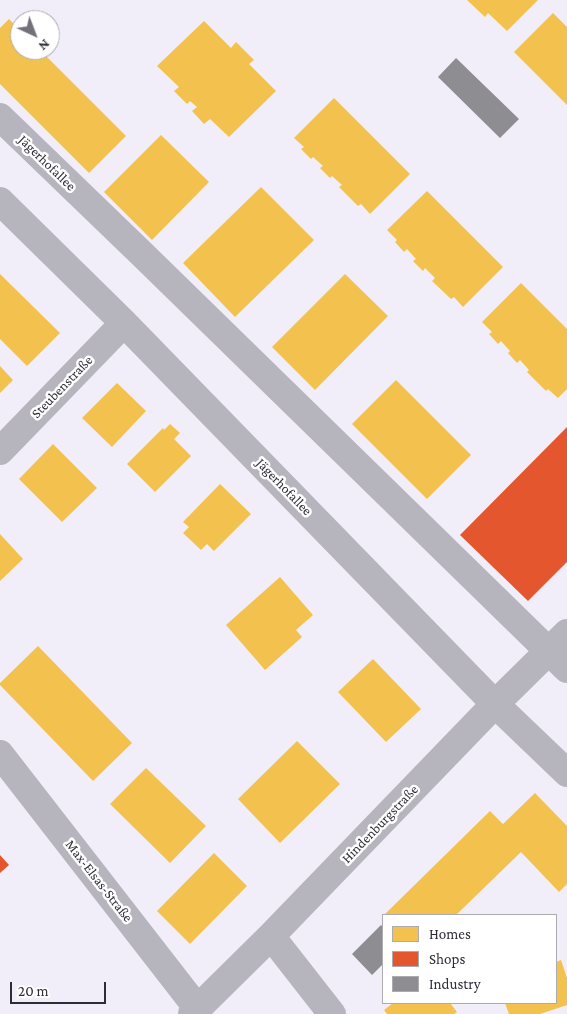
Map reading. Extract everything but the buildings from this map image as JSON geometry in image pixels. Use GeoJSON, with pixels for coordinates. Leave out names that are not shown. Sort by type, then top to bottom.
{"type":"FeatureCollection","features":[{"type":"Feature","properties":{"kind":"street","name":"Jägerhofallee"},"geometry":{"type":"LineString","coordinates":[[0,118],[561,651]]}},
{"type":"Feature","properties":{"kind":"street","name":"Jägerhofallee"},"geometry":{"type":"LineString","coordinates":[[0,201],[124,322],[495,704],[567,773]]}},
{"type":"Feature","properties":{"kind":"street","name":"Steubenstraße"},"geometry":{"type":"LineString","coordinates":[[0,451],[124,322]]}},
{"type":"Feature","properties":{"kind":"street","name":"Hindenburgstraße"},"geometry":{"type":"LineString","coordinates":[[195,1012],[495,704],[561,651]]}},
{"type":"Feature","properties":{"kind":"street","name":"Max-Elsas-Straße"},"geometry":{"type":"LineString","coordinates":[[0,754],[195,1012]]}},
{"type":"Feature","properties":{"kind":"street"},"geometry":{"type":"LineString","coordinates":[[271,936],[332,1014]]}}]}
